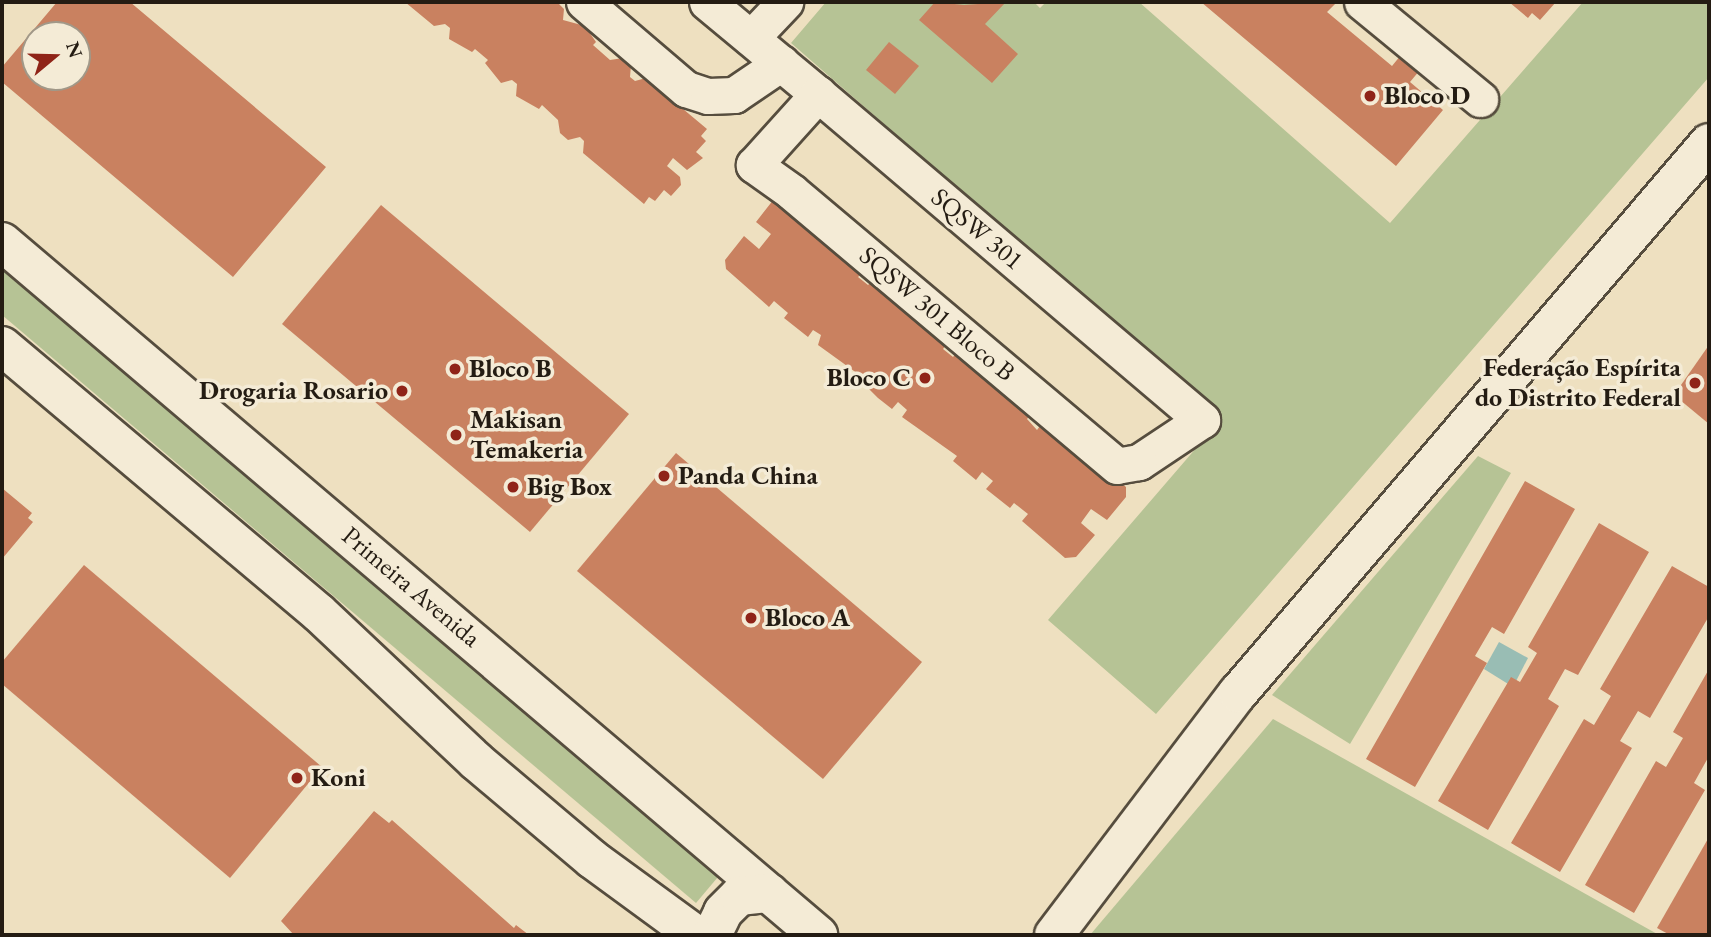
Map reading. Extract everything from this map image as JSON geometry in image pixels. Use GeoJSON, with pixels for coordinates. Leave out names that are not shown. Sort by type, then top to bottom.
{"type":"FeatureCollection","features":[{"type":"Feature","properties":{"kind":"main road"},"geometry":{"type":"LineString","coordinates":[[1054,935],[1238,692],[1709,143]]}},
{"type":"Feature","properties":{"kind":"main road","name":"Primeira Avenida"},"geometry":{"type":"LineString","coordinates":[[2,242],[818,935]]}},
{"type":"Feature","properties":{"kind":"main road"},"geometry":{"type":"LineString","coordinates":[[2,346],[319,613],[476,761],[592,859],[696,935]]}},
{"type":"Feature","properties":{"kind":"main road"},"geometry":{"type":"LineString","coordinates":[[712,935],[723,912],[739,896],[769,892]]}},
{"type":"Feature","properties":{"kind":"street"},"geometry":{"type":"LineString","coordinates":[[584,2],[686,89],[708,96],[734,95],[781,63]]}},
{"type":"Feature","properties":{"kind":"street","name":"SQSW 301"},"geometry":{"type":"LineString","coordinates":[[708,2],[1202,420]]}},
{"type":"Feature","properties":{"kind":"street"},"geometry":{"type":"LineString","coordinates":[[751,38],[785,2]]}},
{"type":"Feature","properties":{"kind":"street"},"geometry":{"type":"LineString","coordinates":[[1363,2],[1479,99]]}},
{"type":"Feature","properties":{"kind":"street","name":"SQSW 301 Bloco B"},"geometry":{"type":"LineString","coordinates":[[818,94],[754,165],[1117,466],[1139,463],[1202,420]]}},
{"type":"Feature","properties":{"kind":"green space"},"geometry":{"type":"Polygon","coordinates":[[[826,2],[1034,2],[1040,8],[1046,2],[1139,2],[1390,223],[1583,2],[1709,2],[1709,77],[1156,714],[1048,620],[1222,418],[791,43],[826,2]]]}},
{"type":"Feature","properties":{"kind":"green space"},"geometry":{"type":"Polygon","coordinates":[[[2,261],[723,871],[696,903],[2,315],[2,261]]]}},
{"type":"Feature","properties":{"kind":"green space"},"geometry":{"type":"Polygon","coordinates":[[[1478,456],[1511,473],[1350,744],[1272,695],[1478,456]]]}},
{"type":"Feature","properties":{"kind":"green space"},"geometry":{"type":"Polygon","coordinates":[[[1273,719],[1659,935],[1090,935],[1273,719]]]}},
{"type":"Feature","properties":{"kind":"water"},"geometry":{"type":"Polygon","coordinates":[[[1499,642],[1528,658],[1513,687],[1484,669],[1499,642]]]}},
{"type":"Feature","properties":{"kind":"building"},"geometry":{"type":"Polygon","coordinates":[[[57,2],[130,2],[326,167],[233,277],[2,82],[2,67],[21,45],[21,91],[91,91],[91,21],[41,21],[57,2]]]}},
{"type":"Feature","properties":{"kind":"building"},"geometry":{"type":"Polygon","coordinates":[[[405,2],[559,4],[564,9],[563,20],[585,26],[596,42],[593,45],[610,60],[623,58],[631,65],[630,77],[635,81],[646,78],[707,129],[701,136],[706,141],[696,152],[703,158],[687,170],[673,158],[667,166],[680,177],[681,185],[671,196],[664,190],[655,201],[649,197],[644,204],[583,153],[584,141],[580,137],[568,140],[560,133],[558,120],[542,105],[539,109],[516,96],[517,84],[512,80],[501,83],[485,63],[488,60],[475,49],[472,52],[449,39],[450,28],[445,24],[434,26],[405,2]]]}},
{"type":"Feature","properties":{"kind":"building"},"geometry":{"type":"Polygon","coordinates":[[[935,2],[964,5],[1006,2],[985,24],[1018,54],[992,83],[919,20],[935,2]]]}},
{"type":"Feature","properties":{"kind":"building","name":"Bloco D"},"geometry":{"type":"Polygon","coordinates":[[[1201,2],[1337,2],[1327,12],[1392,66],[1401,55],[1420,70],[1410,82],[1443,110],[1396,166],[1201,2]]]}},
{"type":"Feature","properties":{"kind":"building"},"geometry":{"type":"Polygon","coordinates":[[[1509,2],[1556,2],[1540,20],[1532,13],[1528,18],[1509,2]]]}},
{"type":"Feature","properties":{"kind":"building"},"geometry":{"type":"Polygon","coordinates":[[[889,42],[919,66],[895,94],[866,70],[889,42]]]}},
{"type":"Feature","properties":{"kind":"building","name":"Bloco C"},"geometry":{"type":"Polygon","coordinates":[[[774,199],[830,236],[825,243],[865,270],[858,277],[868,285],[875,279],[897,298],[894,302],[949,341],[943,349],[953,357],[959,350],[982,369],[978,373],[1033,412],[1027,419],[1037,430],[1043,422],[1067,441],[1063,446],[1077,458],[1082,452],[1126,487],[1126,497],[1107,520],[1091,509],[1083,520],[1081,523],[1095,535],[1076,557],[1065,558],[1022,521],[1028,514],[1014,503],[1010,508],[986,489],[993,481],[982,472],[976,480],[953,461],[957,456],[902,417],[907,410],[898,402],[892,409],[878,398],[868,388],[872,384],[818,345],[821,335],[813,330],[808,337],[784,318],[788,313],[774,301],[769,307],[726,269],[725,260],[744,236],[759,249],[771,234],[756,222],[774,199]]]}},
{"type":"Feature","properties":{"kind":"building","name":"Bloco B"},"geometry":{"type":"Polygon","coordinates":[[[381,205],[629,414],[530,532],[282,324],[381,205]]]}},
{"type":"Feature","properties":{"kind":"building","name":"Federação Espírita do Distrito Federal"},"geometry":{"type":"Polygon","coordinates":[[[1709,345],[1709,424],[1674,395],[1709,345]]]}},
{"type":"Feature","properties":{"kind":"building","name":"Bloco A"},"geometry":{"type":"Polygon","coordinates":[[[676,453],[922,662],[823,779],[577,571],[676,453]]]}},
{"type":"Feature","properties":{"kind":"building"},"geometry":{"type":"Polygon","coordinates":[[[1525,481],[1575,509],[1504,634],[1492,627],[1475,656],[1487,663],[1415,787],[1366,759],[1525,481]]]}},
{"type":"Feature","properties":{"kind":"building"},"geometry":{"type":"Polygon","coordinates":[[[2,488],[32,513],[28,518],[33,522],[2,559],[2,488]]]}},
{"type":"Feature","properties":{"kind":"building"},"geometry":{"type":"Polygon","coordinates":[[[1599,523],[1649,552],[1578,675],[1565,669],[1548,699],[1559,706],[1488,830],[1438,801],[1511,677],[1520,682],[1537,653],[1528,647],[1599,523]]]}},
{"type":"Feature","properties":{"kind":"building"},"geometry":{"type":"Polygon","coordinates":[[[84,565],[322,767],[230,878],[2,684],[2,662],[84,565]]]}},
{"type":"Feature","properties":{"kind":"building"},"geometry":{"type":"Polygon","coordinates":[[[1672,566],[1709,587],[1709,616],[1650,718],[1638,711],[1620,741],[1632,748],[1560,872],[1511,843],[1584,719],[1594,725],[1611,696],[1600,689],[1672,566]]]}},
{"type":"Feature","properties":{"kind":"building"},"geometry":{"type":"Polygon","coordinates":[[[1709,669],[1709,756],[1694,783],[1705,790],[1634,913],[1585,885],[1656,761],[1666,767],[1683,738],[1673,732],[1709,669]]]}},
{"type":"Feature","properties":{"kind":"building"},"geometry":{"type":"Polygon","coordinates":[[[374,811],[389,823],[392,820],[514,928],[516,925],[529,935],[294,935],[281,921],[374,811]]]}},
{"type":"Feature","properties":{"kind":"building"},"geometry":{"type":"Polygon","coordinates":[[[1709,837],[1709,935],[1670,935],[1657,928],[1709,837]]]}},
{"type":"Feature","properties":{"kind":"place","name":"Bloco D"},"geometry":{"type":"Point","coordinates":[1370,96]}},
{"type":"Feature","properties":{"kind":"place","name":"Bloco B"},"geometry":{"type":"Point","coordinates":[455,369]}},
{"type":"Feature","properties":{"kind":"place","name":"Bloco C"},"geometry":{"type":"Point","coordinates":[925,378]}},
{"type":"Feature","properties":{"kind":"place","name":"Federação Espírita do Distrito Federal"},"geometry":{"type":"Point","coordinates":[1695,383]}},
{"type":"Feature","properties":{"kind":"place","name":"Drogaria Rosario"},"geometry":{"type":"Point","coordinates":[402,391]}},
{"type":"Feature","properties":{"kind":"place","name":"Makisan Temakeria"},"geometry":{"type":"Point","coordinates":[456,435]}},
{"type":"Feature","properties":{"kind":"place","name":"Panda China"},"geometry":{"type":"Point","coordinates":[664,476]}},
{"type":"Feature","properties":{"kind":"place","name":"Big Box"},"geometry":{"type":"Point","coordinates":[513,487]}},
{"type":"Feature","properties":{"kind":"place","name":"Bloco A"},"geometry":{"type":"Point","coordinates":[751,618]}},
{"type":"Feature","properties":{"kind":"place","name":"Koni"},"geometry":{"type":"Point","coordinates":[297,778]}}]}
